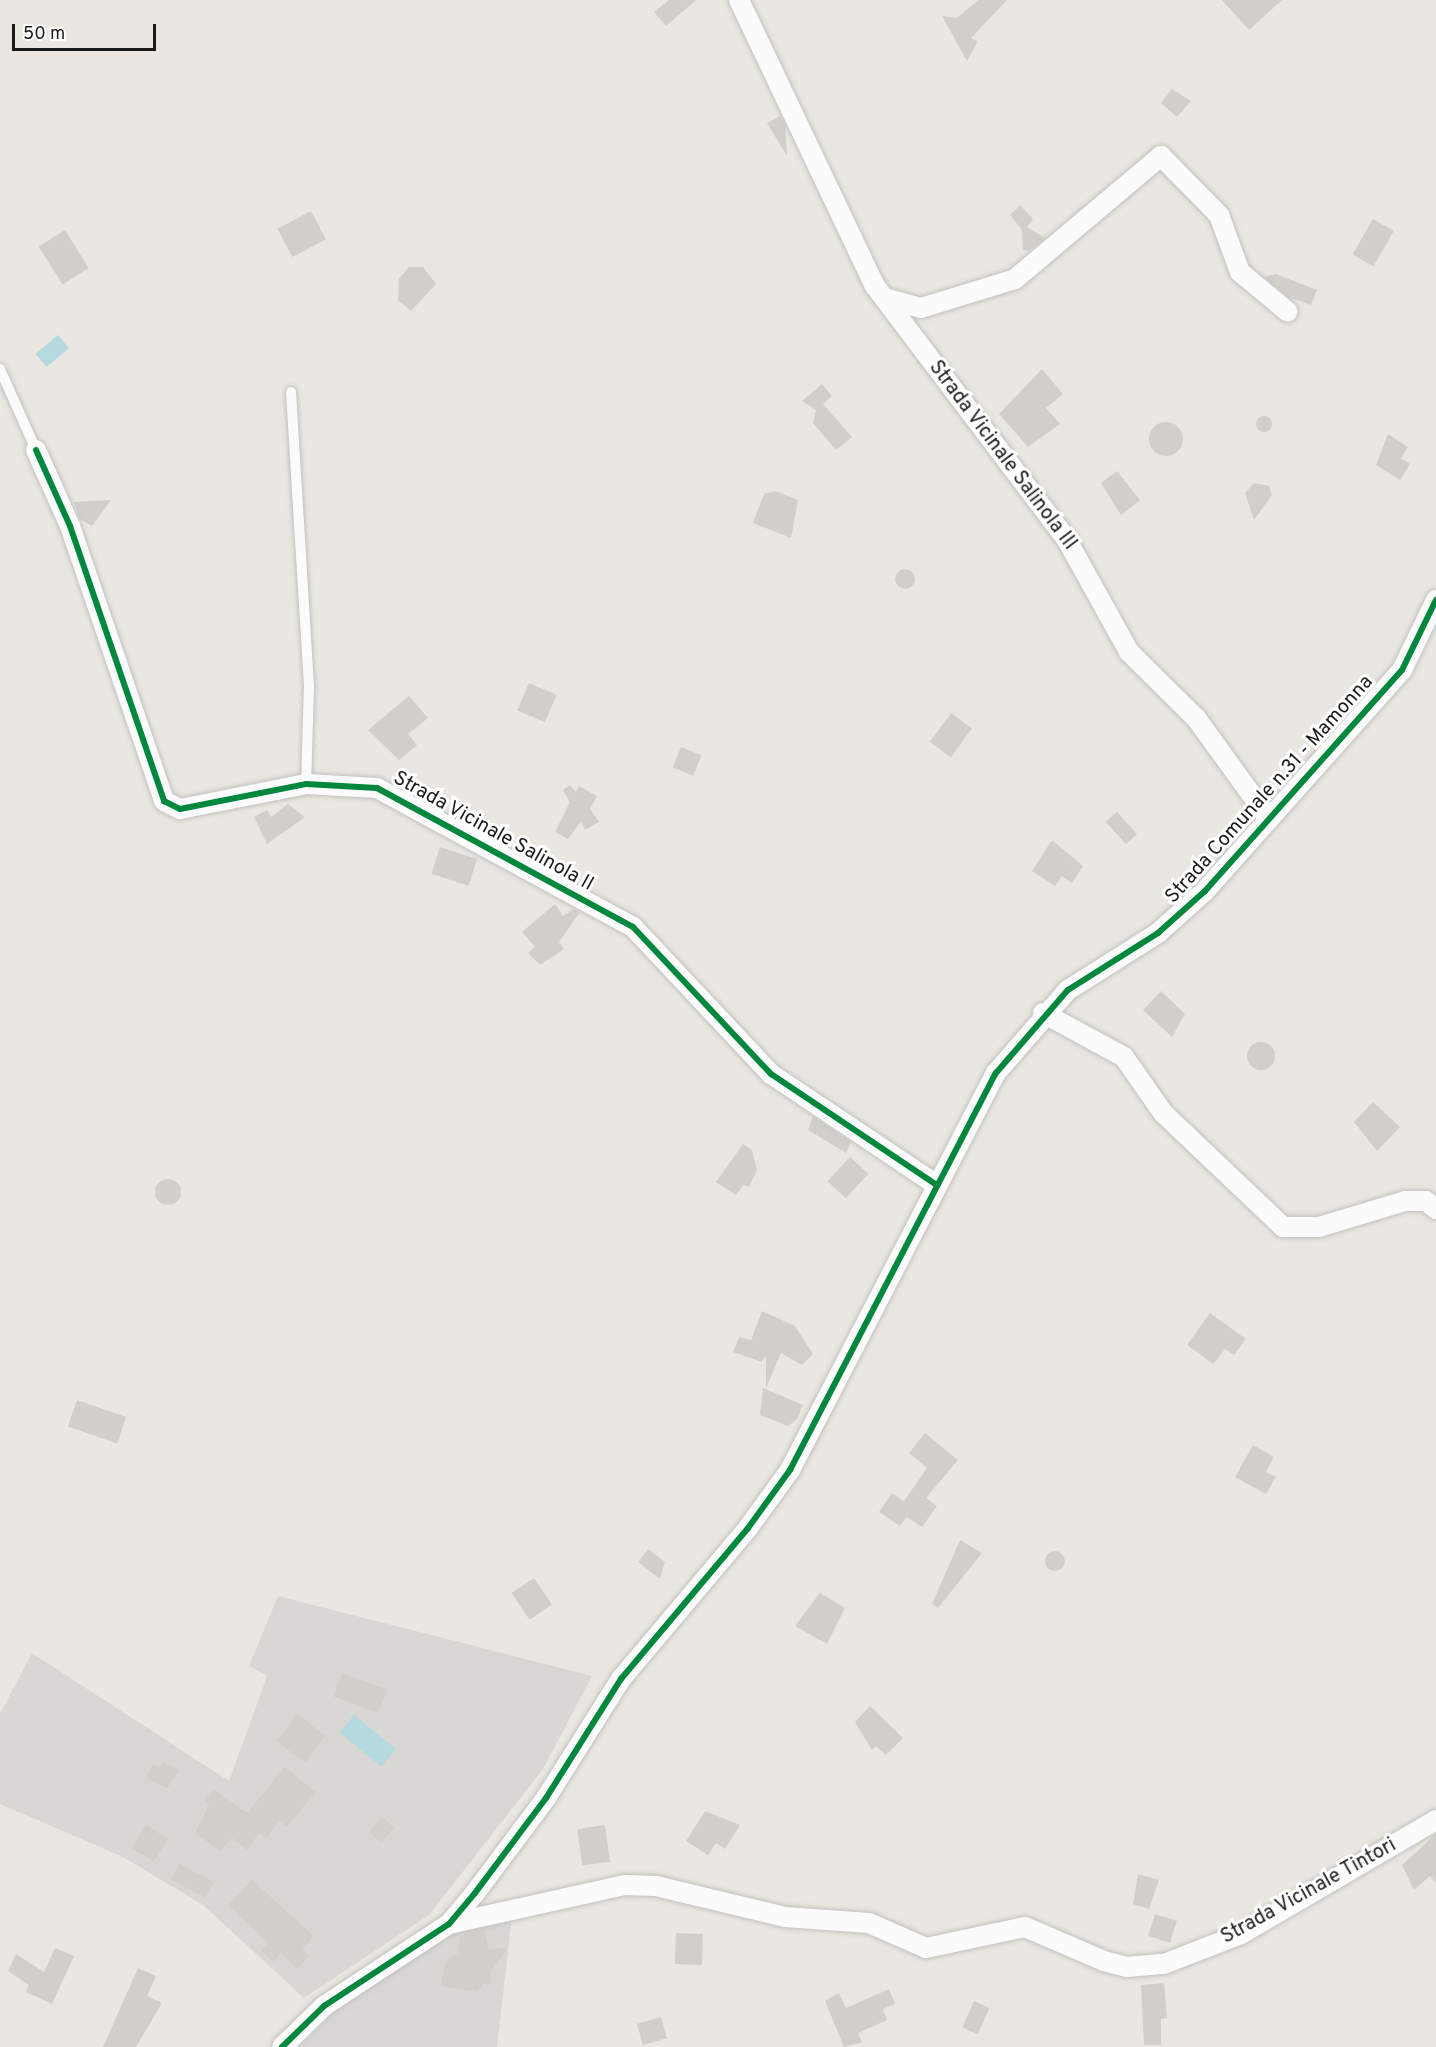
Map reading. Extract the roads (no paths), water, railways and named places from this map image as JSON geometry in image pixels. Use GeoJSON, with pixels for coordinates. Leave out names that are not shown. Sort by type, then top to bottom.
{"type":"FeatureCollection","features":[{"type":"Feature","properties":{"kind":"street","name":"Strada Vicinale Salinola III"},"geometry":{"type":"LineString","coordinates":[[739,0],[884,298],[1067,540],[1128,652],[1196,718],[1267,816]]}},
{"type":"Feature","properties":{"kind":"street"},"geometry":{"type":"LineString","coordinates":[[884,298],[921,308],[1015,279],[1161,156],[1219,215],[1240,272],[1288,312]]}},
{"type":"Feature","properties":{"kind":"street","name":"Strada Vicinale Salinola II"},"geometry":{"type":"LineString","coordinates":[[36,450],[70,526],[164,801],[180,809],[306,784],[377,788],[633,927],[771,1074],[938,1185]]}},
{"type":"Feature","properties":{"kind":"street","name":"Strada Comunale n.31 - Mamonna"},"geometry":{"type":"LineString","coordinates":[[282,2047],[324,2007],[449,1924],[546,1798],[621,1679],[748,1528],[790,1470],[996,1073],[1043,1013],[1068,990],[1158,933],[1205,891],[1267,816],[1402,670],[1436,600]]}},
{"type":"Feature","properties":{"kind":"street"},"geometry":{"type":"LineString","coordinates":[[1043,1013],[1124,1057],[1162,1113],[1283,1227],[1319,1227],[1405,1201],[1426,1201],[1436,1209]]}},
{"type":"Feature","properties":{"kind":"street","name":"Strada Vicinale Tintori"},"geometry":{"type":"LineString","coordinates":[[449,1924],[625,1885],[656,1886],[785,1917],[869,1923],[927,1948],[1025,1927],[1104,1961],[1127,1967],[1164,1964],[1241,1934],[1436,1820]]}},
{"type":"Feature","properties":{"kind":"lane","name":"Strada Vicinale Salinola II"},"geometry":{"type":"LineString","coordinates":[[0,369],[36,450]]}},
{"type":"Feature","properties":{"kind":"lane"},"geometry":{"type":"LineString","coordinates":[[291,392],[309,686],[306,784]]}},
{"type":"Feature","properties":{"kind":"water"},"geometry":{"type":"Polygon","coordinates":[[[58,335],[69,348],[47,367],[36,354],[58,335]]]}},
{"type":"Feature","properties":{"kind":"water"},"geometry":{"type":"Polygon","coordinates":[[[354,1715],[396,1749],[381,1767],[340,1733],[354,1715]]]}}]}
